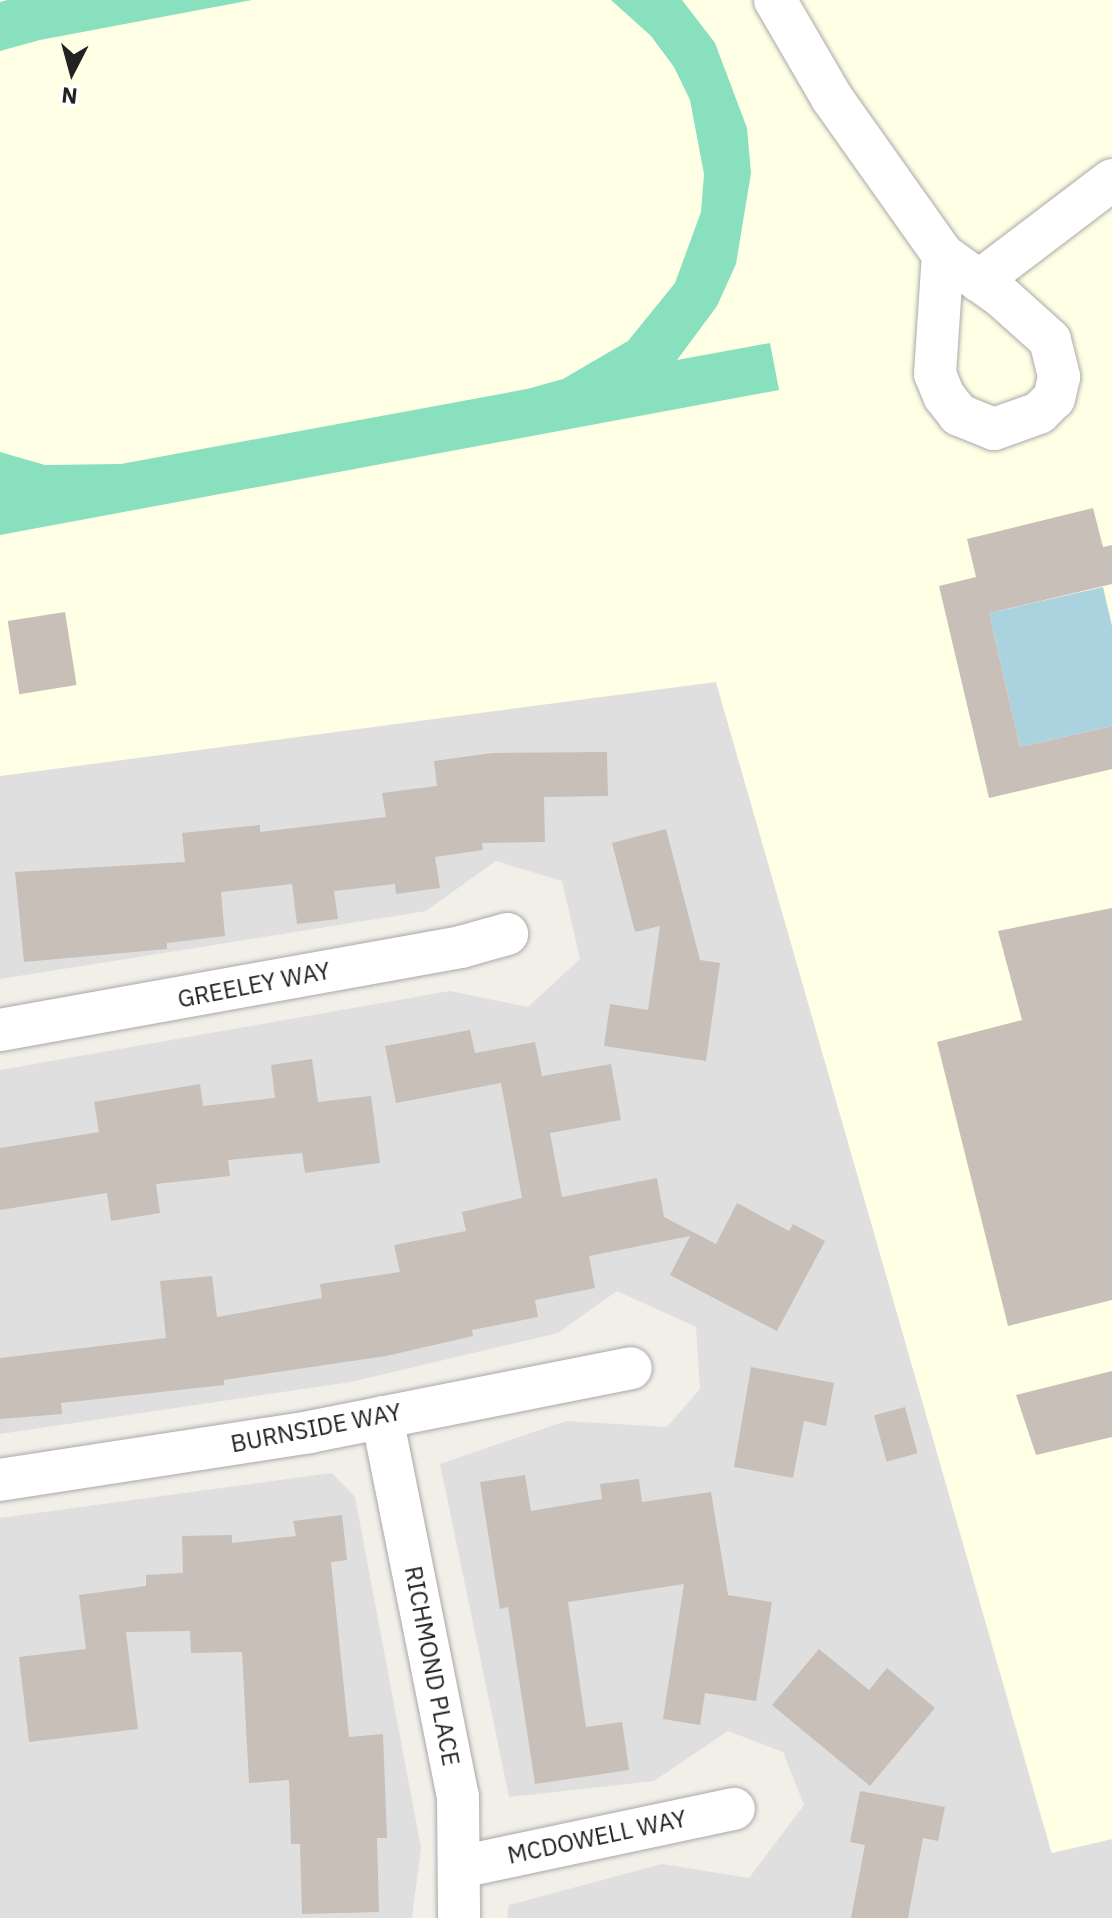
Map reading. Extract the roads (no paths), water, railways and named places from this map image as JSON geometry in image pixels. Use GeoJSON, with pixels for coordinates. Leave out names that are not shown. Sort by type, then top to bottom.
{"type":"FeatureCollection","features":[{"type":"Feature","properties":{"kind":"street"},"geometry":{"type":"LineString","coordinates":[[775,0],[832,98],[943,255],[1050,340],[1058,361],[1054,398],[1039,413],[994,429],[959,415],[935,374],[943,255]]}},
{"type":"Feature","properties":{"kind":"street"},"geometry":{"type":"LineString","coordinates":[[979,281],[1112,180]]}},
{"type":"Feature","properties":{"kind":"street","name":"GREELEY WAY"},"geometry":{"type":"LineString","coordinates":[[0,1030],[461,947],[507,934]]}},
{"type":"Feature","properties":{"kind":"street","name":"BURNSIDE WAY"},"geometry":{"type":"LineString","coordinates":[[0,1480],[382,1417],[631,1368]]}},
{"type":"Feature","properties":{"kind":"street","name":"RICHMOND PLACE"},"geometry":{"type":"LineString","coordinates":[[382,1417],[458,1796],[459,1918]]}},
{"type":"Feature","properties":{"kind":"street","name":"MCDOWELL WAY"},"geometry":{"type":"LineString","coordinates":[[460,1867],[734,1809]]}},
{"type":"Feature","properties":{"kind":"water"},"geometry":{"type":"Polygon","coordinates":[[[1103,587],[1112,626],[1112,726],[1020,747],[989,613],[1103,587]]]}}]}
